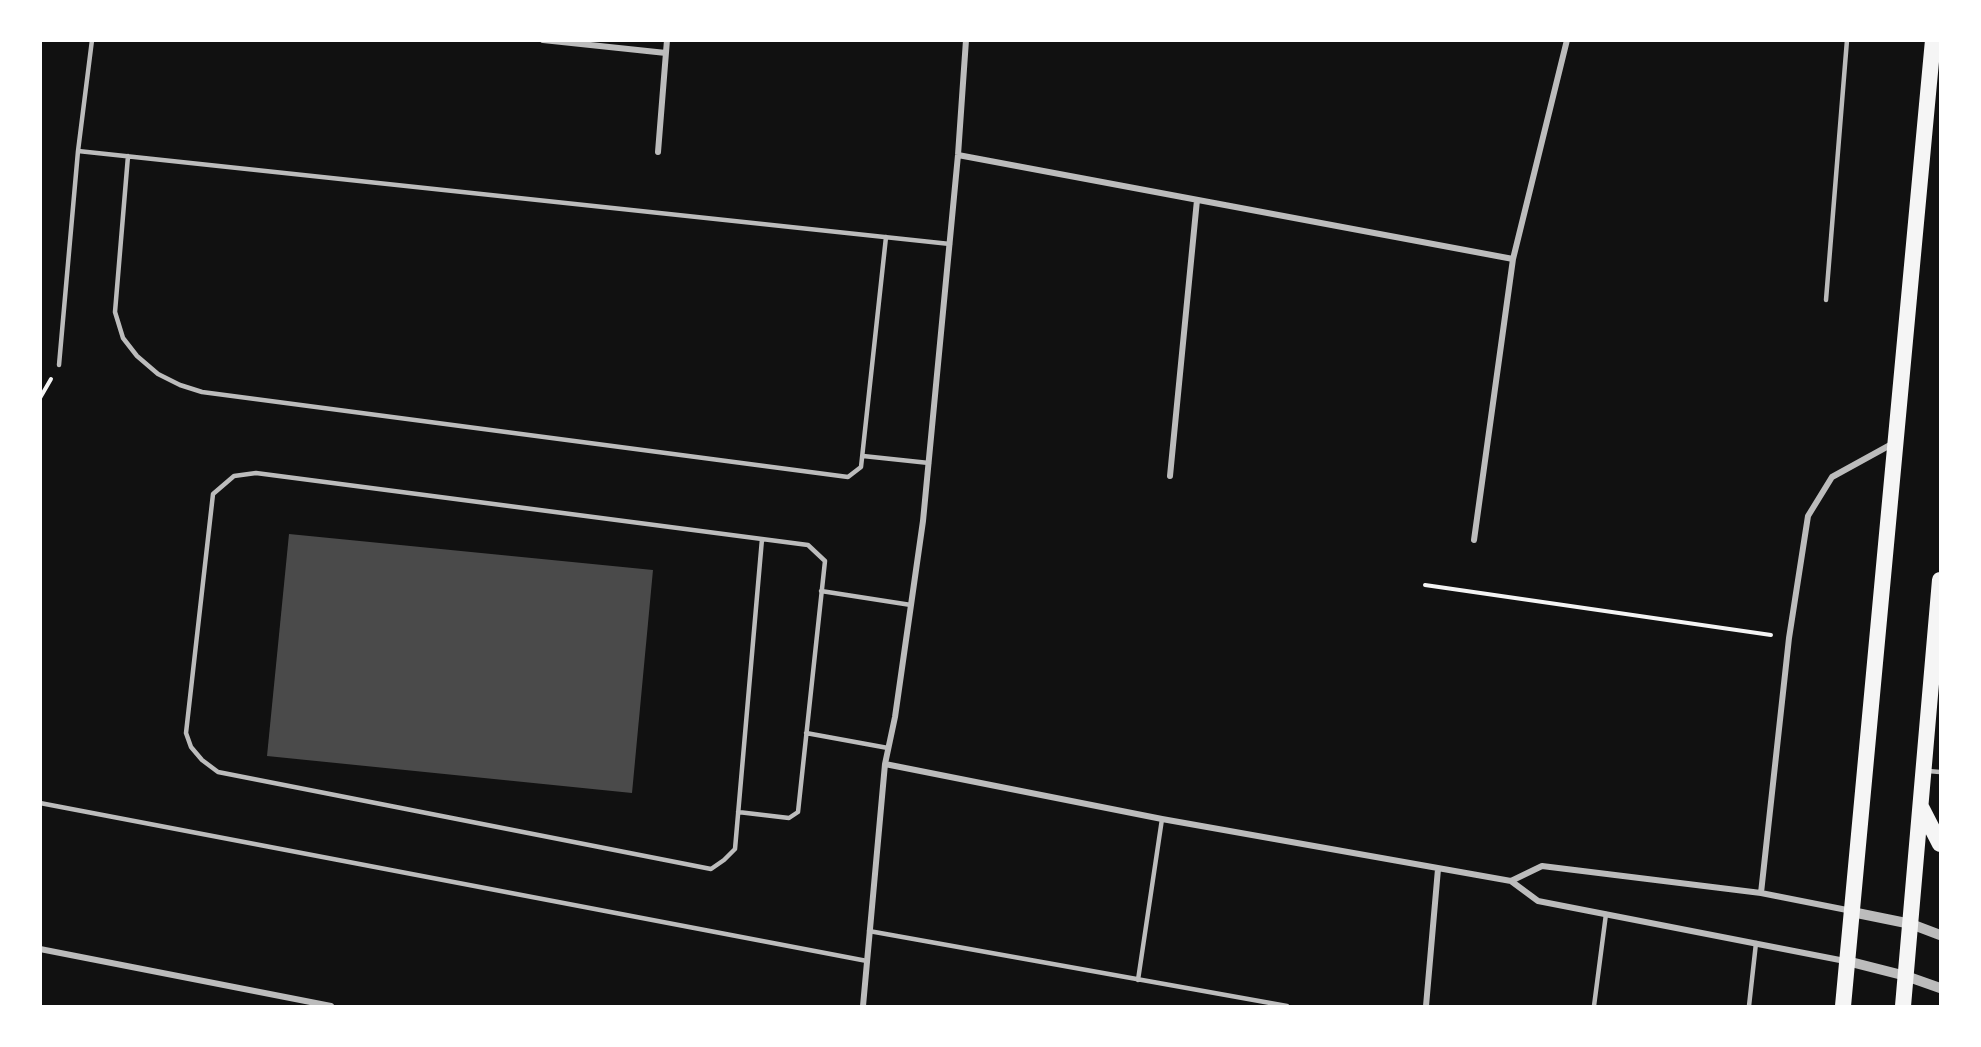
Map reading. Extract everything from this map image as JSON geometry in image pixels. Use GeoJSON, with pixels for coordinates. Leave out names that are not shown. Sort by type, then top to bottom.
{"type":"FeatureCollection","features":[{"type":"Feature","properties":{"kind":"highway"},"geometry":{"type":"LineString","coordinates":[[1843,1006],[1933,40]]}},
{"type":"Feature","properties":{"kind":"highway"},"geometry":{"type":"LineString","coordinates":[[1904,1006],[1921,806],[1932,771],[1941,580]]}},
{"type":"Feature","properties":{"kind":"highway"},"geometry":{"type":"LineString","coordinates":[[1921,806],[1941,844]]}},
{"type":"Feature","properties":{"kind":"street"},"geometry":{"type":"LineString","coordinates":[[543,40],[666,53]]}},
{"type":"Feature","properties":{"kind":"street"},"geometry":{"type":"LineString","coordinates":[[658,152],[667,40]]}},
{"type":"Feature","properties":{"kind":"street"},"geometry":{"type":"LineString","coordinates":[[863,1006],[885,764],[895,717],[923,521],[958,155],[966,40]]}},
{"type":"Feature","properties":{"kind":"street"},"geometry":{"type":"LineString","coordinates":[[1474,540],[1513,259],[1567,40]]}},
{"type":"Feature","properties":{"kind":"street"},"geometry":{"type":"LineString","coordinates":[[958,155],[1513,259]]}},
{"type":"Feature","properties":{"kind":"street"},"geometry":{"type":"LineString","coordinates":[[1170,476],[1197,200]]}},
{"type":"Feature","properties":{"kind":"street"},"geometry":{"type":"LineString","coordinates":[[1761,893],[1789,638],[1808,516],[1832,477],[1896,442]]}},
{"type":"Feature","properties":{"kind":"street"},"geometry":{"type":"LineString","coordinates":[[885,764],[1162,819],[1511,881],[1538,901],[1847,962],[1906,976],[1941,988]]}},
{"type":"Feature","properties":{"kind":"street"},"geometry":{"type":"LineString","coordinates":[[1511,881],[1542,867],[1761,893],[1911,924],[1941,935]]}},
{"type":"Feature","properties":{"kind":"street"},"geometry":{"type":"LineString","coordinates":[[1426,1006],[1438,869]]}},
{"type":"Feature","properties":{"kind":"street"},"geometry":{"type":"LineString","coordinates":[[40,949],[331,1006]]}},
{"type":"Feature","properties":{"kind":"lane"},"geometry":{"type":"LineString","coordinates":[[59,365],[78,151],[92,40]]}},
{"type":"Feature","properties":{"kind":"lane"},"geometry":{"type":"LineString","coordinates":[[1826,300],[1847,40]]}},
{"type":"Feature","properties":{"kind":"lane"},"geometry":{"type":"LineString","coordinates":[[78,151],[950,244]]}},
{"type":"Feature","properties":{"kind":"lane"},"geometry":{"type":"LineString","coordinates":[[128,156],[115,312],[123,338],[137,356],[158,374],[180,385],[202,392],[848,477],[861,467],[886,237]]}},
{"type":"Feature","properties":{"kind":"lane"},"geometry":{"type":"LineString","coordinates":[[862,456],[929,463]]}},
{"type":"Feature","properties":{"kind":"lane"},"geometry":{"type":"LineString","coordinates":[[738,812],[789,818],[798,812],[825,561],[808,545],[762,538],[256,473],[234,476],[213,494],[186,733],[191,747],[202,760],[218,772],[711,869],[735,849],[738,812],[762,538]]}},
{"type":"Feature","properties":{"kind":"lane"},"geometry":{"type":"LineString","coordinates":[[821,591],[911,605]]}},
{"type":"Feature","properties":{"kind":"lane"},"geometry":{"type":"LineString","coordinates":[[806,733],[888,748]]}},
{"type":"Feature","properties":{"kind":"lane"},"geometry":{"type":"LineString","coordinates":[[40,803],[867,961]]}},
{"type":"Feature","properties":{"kind":"lane"},"geometry":{"type":"LineString","coordinates":[[1138,980],[1162,819]]}},
{"type":"Feature","properties":{"kind":"lane"},"geometry":{"type":"LineString","coordinates":[[1594,1006],[1606,914]]}},
{"type":"Feature","properties":{"kind":"lane"},"geometry":{"type":"LineString","coordinates":[[869,931],[1287,1006]]}},
{"type":"Feature","properties":{"kind":"lane"},"geometry":{"type":"LineString","coordinates":[[1749,1006],[1756,943]]}},
{"type":"Feature","properties":{"kind":"path"},"geometry":{"type":"LineString","coordinates":[[1425,585],[1789,638]]}},
{"type":"Feature","properties":{"kind":"building"},"geometry":{"type":"Polygon","coordinates":[[[289,534],[653,570],[632,793],[267,756],[289,534]]]}}]}
